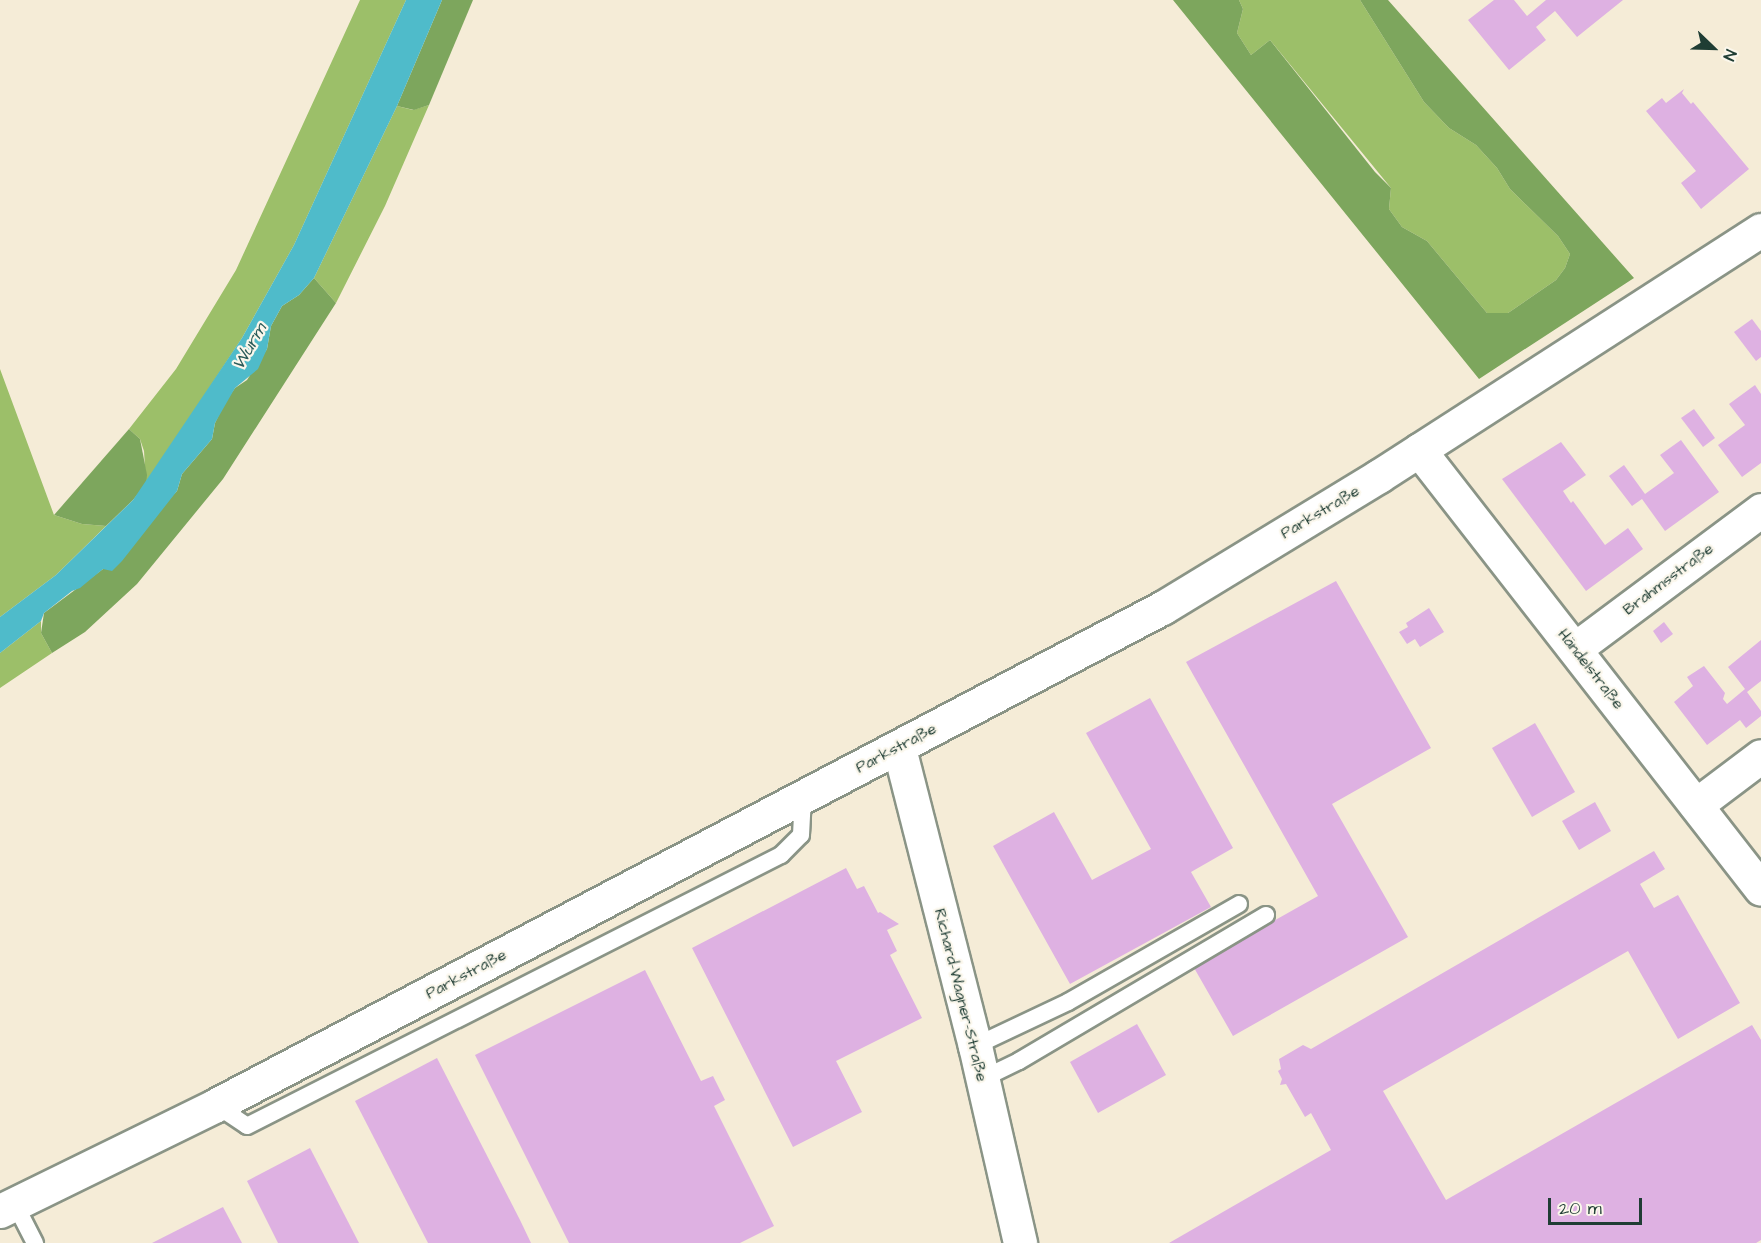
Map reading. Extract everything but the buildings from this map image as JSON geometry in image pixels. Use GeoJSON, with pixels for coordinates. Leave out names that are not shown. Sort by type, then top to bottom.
{"type":"FeatureCollection","features":[{"type":"Feature","properties":{"kind":"street","name":"Parkstraße"},"geometry":{"type":"LineString","coordinates":[[8,1207],[216,1105],[1162,608],[1419,450],[1761,230]]}},
{"type":"Feature","properties":{"kind":"street","name":"Händelstraße"},"geometry":{"type":"LineString","coordinates":[[1419,450],[1576,648],[1761,890]]}},
{"type":"Feature","properties":{"kind":"street","name":"Brahmsstraße"},"geometry":{"type":"LineString","coordinates":[[1576,648],[1761,510]]}},
{"type":"Feature","properties":{"kind":"street","name":"Richard-Wagner-Straße"},"geometry":{"type":"LineString","coordinates":[[898,748],[982,1079],[1021,1202],[1020,1243]]}},
{"type":"Feature","properties":{"kind":"street"},"geometry":{"type":"LineString","coordinates":[[1695,805],[1761,756]]}},
{"type":"Feature","properties":{"kind":"lane"},"geometry":{"type":"LineString","coordinates":[[975,1046],[1068,1002],[1239,904]]}},
{"type":"Feature","properties":{"kind":"lane"},"geometry":{"type":"LineString","coordinates":[[982,1079],[1018,1061],[1266,915]]}},
{"type":"Feature","properties":{"kind":"lane"},"geometry":{"type":"LineString","coordinates":[[8,1207],[35,1243]]}},
{"type":"Feature","properties":{"kind":"green space"},"geometry":{"type":"Polygon","coordinates":[[[360,0],[406,0],[294,245],[242,338],[146,484],[144,451],[140,439],[129,429],[176,369],[236,270],[360,0]]]}},
{"type":"Feature","properties":{"kind":"green space"},"geometry":{"type":"Polygon","coordinates":[[[442,0],[473,0],[429,105],[414,110],[397,106],[442,0]]]}},
{"type":"Feature","properties":{"kind":"green space"},"geometry":{"type":"Polygon","coordinates":[[[1173,0],[1239,0],[1243,9],[1237,33],[1251,55],[1270,40],[1375,172],[1391,188],[1389,209],[1402,227],[1427,241],[1487,313],[1508,313],[1556,280],[1565,268],[1570,254],[1558,236],[1510,189],[1497,168],[1476,145],[1449,128],[1424,102],[1360,0],[1388,0],[1634,278],[1479,379],[1173,0]]]}},
{"type":"Feature","properties":{"kind":"green space"},"geometry":{"type":"Polygon","coordinates":[[[1239,0],[1360,0],[1424,102],[1449,128],[1476,145],[1497,168],[1510,189],[1558,236],[1570,254],[1565,268],[1556,280],[1508,313],[1487,313],[1427,241],[1402,227],[1389,209],[1391,188],[1270,40],[1251,55],[1237,33],[1243,9],[1239,0]]]}},
{"type":"Feature","properties":{"kind":"green space"},"geometry":{"type":"Polygon","coordinates":[[[429,105],[385,206],[336,303],[314,278],[397,106],[413,110],[429,105]]]}},
{"type":"Feature","properties":{"kind":"green space"},"geometry":{"type":"Polygon","coordinates":[[[314,278],[336,303],[223,479],[137,584],[85,632],[52,653],[41,633],[44,613],[103,569],[177,491],[182,474],[212,439],[215,423],[225,402],[235,388],[247,380],[267,349],[271,326],[282,306],[299,295],[314,278]]]}},
{"type":"Feature","properties":{"kind":"green space"},"geometry":{"type":"Polygon","coordinates":[[[0,369],[54,515],[82,524],[106,526],[56,575],[0,617],[0,369]]]}},
{"type":"Feature","properties":{"kind":"green space"},"geometry":{"type":"Polygon","coordinates":[[[129,429],[140,439],[147,475],[146,484],[133,500],[106,526],[82,524],[54,515],[129,429]]]}},
{"type":"Feature","properties":{"kind":"green space"},"geometry":{"type":"Polygon","coordinates":[[[41,621],[41,633],[52,653],[0,688],[0,653],[41,621]]]}},
{"type":"Feature","properties":{"kind":"water","name":"Wurm"},"geometry":{"type":"Polygon","coordinates":[[[406,0],[442,0],[397,106],[314,278],[299,295],[282,306],[271,326],[267,349],[258,369],[235,388],[215,423],[212,439],[182,474],[177,491],[122,561],[112,571],[103,569],[80,588],[72,591],[44,613],[41,621],[0,653],[0,617],[56,575],[133,500],[242,338],[294,245],[406,0]]]}}]}
